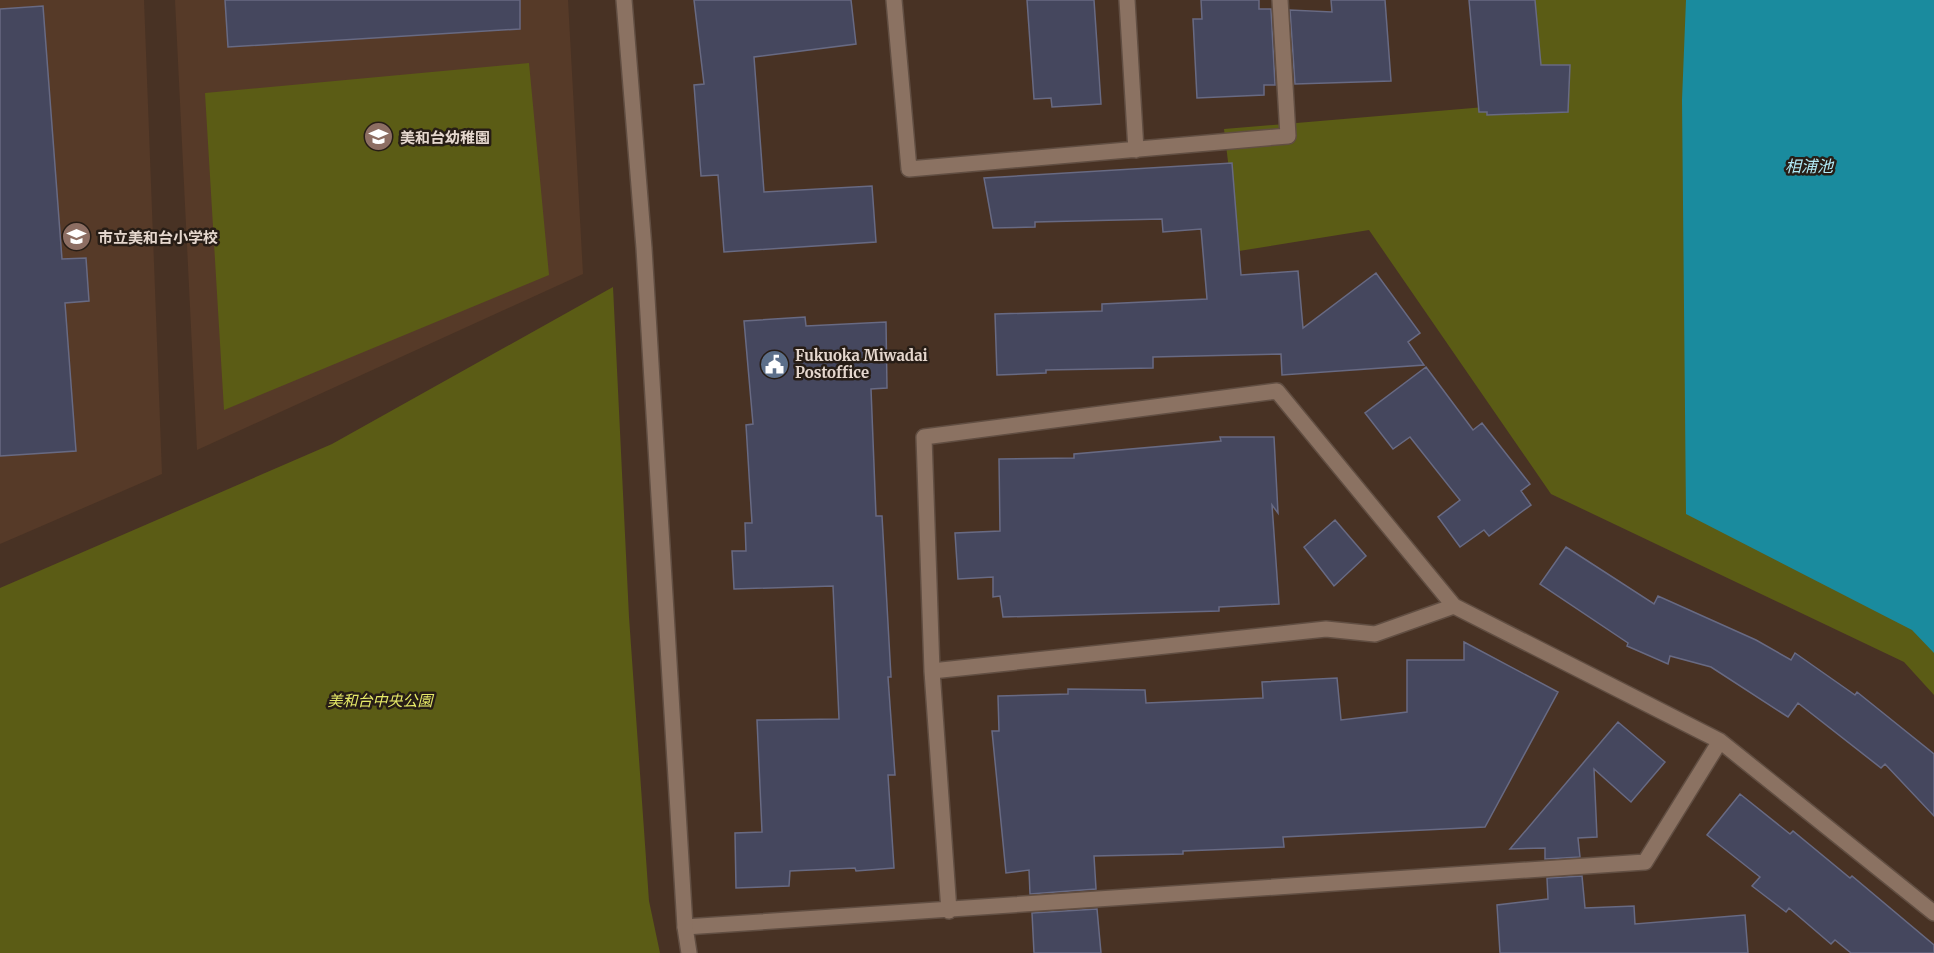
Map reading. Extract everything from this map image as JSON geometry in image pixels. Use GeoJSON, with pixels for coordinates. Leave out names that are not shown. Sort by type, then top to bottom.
{"type":"FeatureCollection","features":[{"type":"Feature","properties":{"kind":"street"},"geometry":{"type":"LineString","coordinates":[[624,0],[645,260],[685,927],[689,953]]}},
{"type":"Feature","properties":{"kind":"street"},"geometry":{"type":"LineString","coordinates":[[894,0],[909,170],[1288,136],[1280,0]]}},
{"type":"Feature","properties":{"kind":"street"},"geometry":{"type":"LineString","coordinates":[[1126,0],[1136,150]]}},
{"type":"Feature","properties":{"kind":"street"},"geometry":{"type":"LineString","coordinates":[[949,911],[932,671],[924,437],[1277,391],[1454,606],[1720,741],[1934,913]]}},
{"type":"Feature","properties":{"kind":"street"},"geometry":{"type":"LineString","coordinates":[[932,671],[1326,629],[1375,634],[1454,606]]}},
{"type":"Feature","properties":{"kind":"street"},"geometry":{"type":"LineString","coordinates":[[685,927],[949,911],[1645,862],[1720,741]]}},
{"type":"Feature","properties":{"kind":"shaded area","name":"市立美和台小学校"},"geometry":{"type":"Polygon","coordinates":[[[0,0],[144,0],[162,474],[0,544],[0,0]]]}},
{"type":"Feature","properties":{"kind":"shaded area","name":"美和台幼稚園"},"geometry":{"type":"Polygon","coordinates":[[[175,0],[568,0],[583,274],[197,450],[175,0]]]}},
{"type":"Feature","properties":{"kind":"green space"},"geometry":{"type":"Polygon","coordinates":[[[1534,0],[1934,0],[1934,695],[1904,662],[1551,494],[1369,230],[1239,251],[1224,129],[1533,103],[1534,0]]]}},
{"type":"Feature","properties":{"kind":"green space","name":"美和台幼稚園"},"geometry":{"type":"Polygon","coordinates":[[[529,63],[549,275],[224,410],[205,93],[529,63]]]}},
{"type":"Feature","properties":{"kind":"green space","name":"美和台中央公園"},"geometry":{"type":"Polygon","coordinates":[[[613,287],[629,617],[649,901],[660,953],[0,953],[0,588],[332,444],[613,287]]]}},
{"type":"Feature","properties":{"kind":"water","name":"相浦池"},"geometry":{"type":"Polygon","coordinates":[[[1686,0],[1934,0],[1934,653],[1912,630],[1686,514],[1682,100],[1686,0]]]}},
{"type":"Feature","properties":{"kind":"building"},"geometry":{"type":"Polygon","coordinates":[[[225,0],[520,0],[520,29],[228,47],[225,0]]]}},
{"type":"Feature","properties":{"kind":"building"},"geometry":{"type":"Polygon","coordinates":[[[694,0],[851,0],[856,44],[754,57],[764,192],[872,186],[876,242],[724,252],[718,175],[701,176],[694,85],[704,84],[694,0]]]}},
{"type":"Feature","properties":{"kind":"building"},"geometry":{"type":"Polygon","coordinates":[[[1027,0],[1094,0],[1101,104],[1052,107],[1051,98],[1034,99],[1027,0]]]}},
{"type":"Feature","properties":{"kind":"building"},"geometry":{"type":"Polygon","coordinates":[[[1201,0],[1259,0],[1259,9],[1271,9],[1275,85],[1264,85],[1264,95],[1197,98],[1193,19],[1202,19],[1201,0]]]}},
{"type":"Feature","properties":{"kind":"building"},"geometry":{"type":"Polygon","coordinates":[[[1331,0],[1385,0],[1391,81],[1295,84],[1290,10],[1332,12],[1331,0]]]}},
{"type":"Feature","properties":{"kind":"building"},"geometry":{"type":"Polygon","coordinates":[[[1469,0],[1535,0],[1541,65],[1570,65],[1568,112],[1487,115],[1487,112],[1479,112],[1469,0]]]}},
{"type":"Feature","properties":{"kind":"building"},"geometry":{"type":"Polygon","coordinates":[[[43,6],[62,259],[86,258],[89,301],[65,303],[76,451],[0,456],[0,9],[43,6]]]}},
{"type":"Feature","properties":{"kind":"building"},"geometry":{"type":"Polygon","coordinates":[[[1232,163],[1241,275],[1298,271],[1303,328],[1376,273],[1420,333],[1408,342],[1424,365],[1282,375],[1281,354],[1153,357],[1153,368],[1046,370],[1046,373],[997,375],[995,314],[1102,311],[1102,304],[1207,299],[1201,229],[1163,232],[1162,219],[1035,222],[1035,227],[993,228],[984,178],[1232,163]]]}},
{"type":"Feature","properties":{"kind":"building"},"geometry":{"type":"Polygon","coordinates":[[[805,317],[806,326],[886,322],[887,388],[871,389],[876,516],[882,516],[891,677],[888,677],[895,775],[888,775],[894,868],[856,871],[855,868],[790,871],[789,886],[736,888],[735,833],[762,832],[757,720],[839,719],[833,586],[734,589],[732,551],[746,551],[745,523],[752,523],[746,425],[753,424],[744,321],[805,317]]]}},
{"type":"Feature","properties":{"kind":"building"},"geometry":{"type":"Polygon","coordinates":[[[1426,367],[1473,430],[1482,423],[1530,484],[1521,491],[1531,505],[1489,536],[1484,530],[1460,547],[1438,517],[1460,500],[1410,437],[1393,449],[1365,413],[1426,367]]]}},
{"type":"Feature","properties":{"kind":"building"},"geometry":{"type":"Polygon","coordinates":[[[1220,437],[1274,437],[1278,513],[1272,505],[1279,604],[1219,607],[1219,611],[1003,617],[1000,596],[993,597],[993,577],[958,579],[955,533],[1000,531],[999,459],[1074,458],[1074,454],[1221,441],[1220,437]]]}},
{"type":"Feature","properties":{"kind":"building"},"geometry":{"type":"Polygon","coordinates":[[[1335,520],[1366,556],[1334,586],[1304,547],[1335,520]]]}},
{"type":"Feature","properties":{"kind":"building"},"geometry":{"type":"Polygon","coordinates":[[[1566,547],[1654,604],[1658,596],[1756,640],[1791,660],[1795,653],[1855,695],[1857,692],[1934,754],[1934,816],[1885,764],[1881,768],[1798,703],[1788,717],[1711,667],[1670,656],[1668,664],[1627,646],[1628,643],[1540,584],[1566,547]]]}},
{"type":"Feature","properties":{"kind":"building"},"geometry":{"type":"Polygon","coordinates":[[[1464,642],[1558,692],[1485,827],[1283,837],[1284,847],[1183,851],[1183,854],[1094,856],[1096,889],[1030,894],[1029,870],[1006,873],[992,731],[999,731],[998,696],[1068,694],[1068,689],[1145,690],[1146,703],[1263,698],[1262,682],[1337,678],[1341,720],[1407,712],[1407,660],[1464,660],[1464,642]]]}},
{"type":"Feature","properties":{"kind":"building"},"geometry":{"type":"Polygon","coordinates":[[[1618,722],[1665,762],[1631,802],[1594,769],[1597,837],[1578,838],[1580,857],[1545,859],[1545,848],[1510,849],[1618,722]]]}},
{"type":"Feature","properties":{"kind":"building"},"geometry":{"type":"Polygon","coordinates":[[[1740,794],[1790,834],[1793,831],[1850,878],[1852,876],[1934,945],[1934,953],[1851,953],[1835,940],[1831,944],[1789,908],[1786,912],[1752,886],[1760,877],[1707,835],[1740,794]]]}},
{"type":"Feature","properties":{"kind":"building"},"geometry":{"type":"Polygon","coordinates":[[[1582,876],[1585,908],[1634,906],[1635,924],[1745,915],[1748,953],[1500,953],[1497,905],[1548,899],[1547,878],[1582,876]]]}},
{"type":"Feature","properties":{"kind":"building"},"geometry":{"type":"Polygon","coordinates":[[[1097,909],[1101,953],[1034,953],[1032,913],[1097,909]]]}},
{"type":"Feature","properties":{"kind":"place","name":"美和台幼稚園"},"geometry":{"type":"Point","coordinates":[379,137]}},
{"type":"Feature","properties":{"kind":"place","name":"市立美和台小学校"},"geometry":{"type":"Point","coordinates":[77,237]}},
{"type":"Feature","properties":{"kind":"place","name":"Fukuoka Miwadai Postoffice"},"geometry":{"type":"Point","coordinates":[774,364]}}]}
